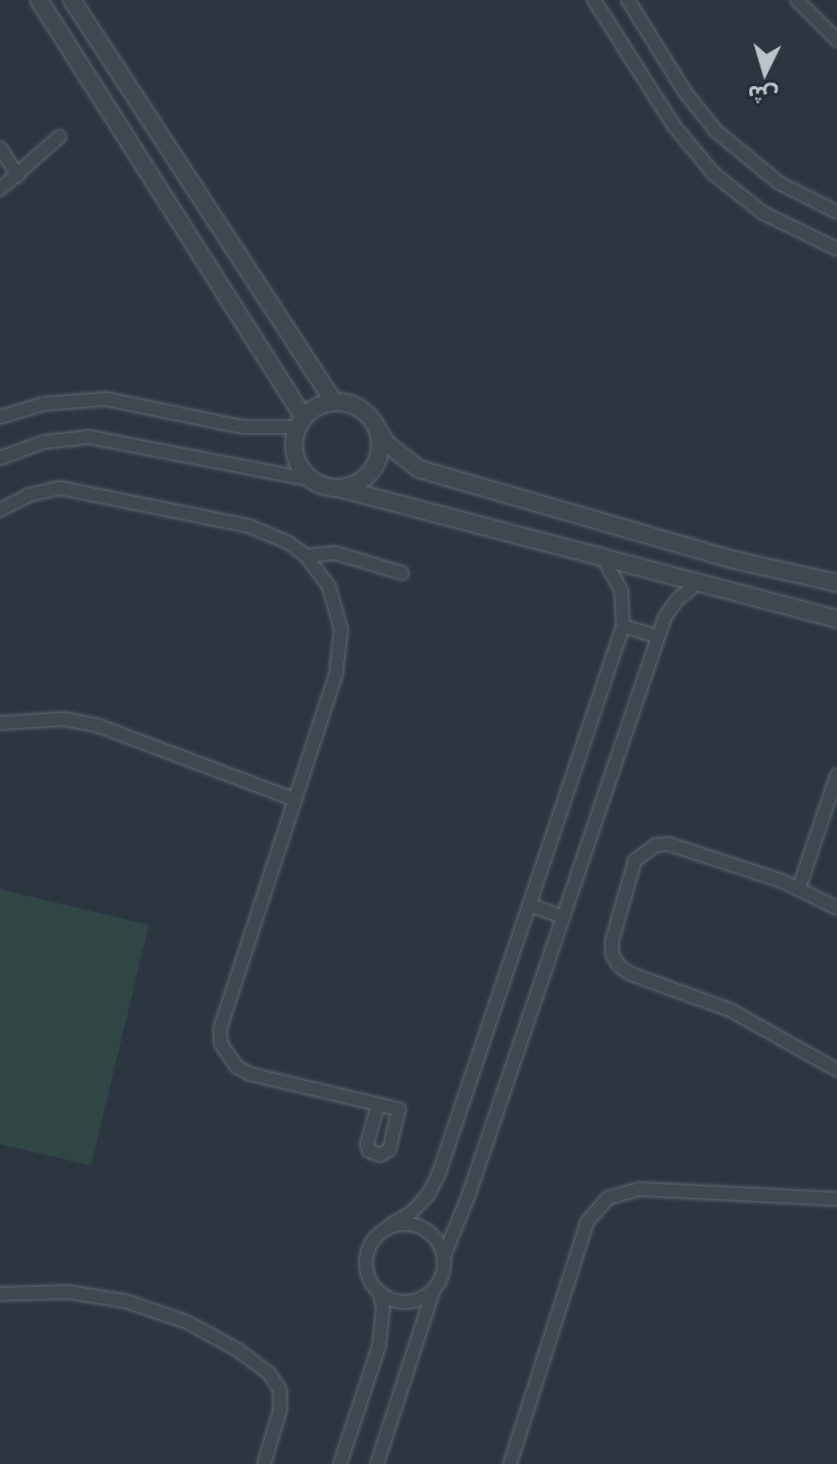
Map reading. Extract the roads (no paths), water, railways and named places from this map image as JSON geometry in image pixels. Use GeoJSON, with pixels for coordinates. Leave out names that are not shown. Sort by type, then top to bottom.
{"type":"FeatureCollection","features":[{"type":"Feature","properties":{"kind":"street"},"geometry":{"type":"LineString","coordinates":[[39,0],[300,422]]}},
{"type":"Feature","properties":{"kind":"street"},"geometry":{"type":"LineString","coordinates":[[72,0],[334,402]]}},
{"type":"Feature","properties":{"kind":"street"},"geometry":{"type":"LineString","coordinates":[[594,0],[667,116],[714,174],[763,213],[837,249]]}},
{"type":"Feature","properties":{"kind":"street"},"geometry":{"type":"LineString","coordinates":[[628,0],[685,92],[716,131],[779,183],[837,212]]}},
{"type":"Feature","properties":{"kind":"street"},"geometry":{"type":"LineString","coordinates":[[797,0],[837,40]]}},
{"type":"Feature","properties":{"kind":"street"},"geometry":{"type":"LineString","coordinates":[[0,189],[59,137]]}},
{"type":"Feature","properties":{"kind":"street"},"geometry":{"type":"LineString","coordinates":[[0,148],[18,176]]}},
{"type":"Feature","properties":{"kind":"street"},"geometry":{"type":"LineString","coordinates":[[0,417],[43,404],[106,399],[243,427],[300,422]]}},
{"type":"Feature","properties":{"kind":"street"},"geometry":{"type":"LineString","coordinates":[[312,480],[297,462],[294,450],[300,422],[312,409],[334,402],[358,408],[394,451],[419,469],[730,559],[837,583]]}},
{"type":"Feature","properties":{"kind":"street"},"geometry":{"type":"LineString","coordinates":[[338,488],[361,481],[370,472],[380,450],[376,426]]}},
{"type":"Feature","properties":{"kind":"street"},"geometry":{"type":"LineString","coordinates":[[0,458],[44,442],[89,437],[312,480],[601,554],[696,584],[837,619]]}},
{"type":"Feature","properties":{"kind":"street"},"geometry":{"type":"LineString","coordinates":[[0,510],[29,495],[60,488],[90,491],[249,526],[289,543],[306,556],[329,587],[337,607],[341,652],[220,1029],[221,1044],[227,1057],[250,1074],[378,1104]]}},
{"type":"Feature","properties":{"kind":"street"},"geometry":{"type":"LineString","coordinates":[[306,556],[335,553],[402,573]]}},
{"type":"Feature","properties":{"kind":"street"},"geometry":{"type":"LineString","coordinates":[[340,1464],[379,1346],[383,1310],[380,1293],[367,1273],[365,1262],[373,1239],[411,1213],[428,1195],[439,1173],[623,626],[621,590],[601,554]]}},
{"type":"Feature","properties":{"kind":"street"},"geometry":{"type":"LineString","coordinates":[[377,1464],[434,1289],[441,1279],[444,1256],[465,1205],[658,637],[677,600],[696,584]]}},
{"type":"Feature","properties":{"kind":"street"},"geometry":{"type":"LineString","coordinates":[[623,626],[658,637]]}},
{"type":"Feature","properties":{"kind":"street"},"geometry":{"type":"LineString","coordinates":[[0,723],[64,719],[99,726],[296,800]]}},
{"type":"Feature","properties":{"kind":"street"},"geometry":{"type":"LineString","coordinates":[[799,888],[837,775]]}},
{"type":"Feature","properties":{"kind":"street"},"geometry":{"type":"LineString","coordinates":[[837,908],[799,888],[669,844],[656,845],[635,860],[612,941],[612,954],[619,966],[631,974],[741,1015],[837,1070]]}},
{"type":"Feature","properties":{"kind":"street"},"geometry":{"type":"LineString","coordinates":[[530,905],[563,917]]}},
{"type":"Feature","properties":{"kind":"street"},"geometry":{"type":"LineString","coordinates":[[510,1464],[587,1222],[608,1198],[639,1189],[837,1199]]}},
{"type":"Feature","properties":{"kind":"street"},"geometry":{"type":"LineString","coordinates":[[389,1226],[411,1224],[422,1227],[433,1235],[444,1256]]}},
{"type":"Feature","properties":{"kind":"street"},"geometry":{"type":"LineString","coordinates":[[380,1293],[402,1302],[414,1301],[434,1289]]}},
{"type":"Feature","properties":{"kind":"street"},"geometry":{"type":"LineString","coordinates":[[0,1294],[68,1292],[125,1301],[187,1322],[238,1350],[269,1373],[280,1390],[280,1410],[264,1464]]}}]}
